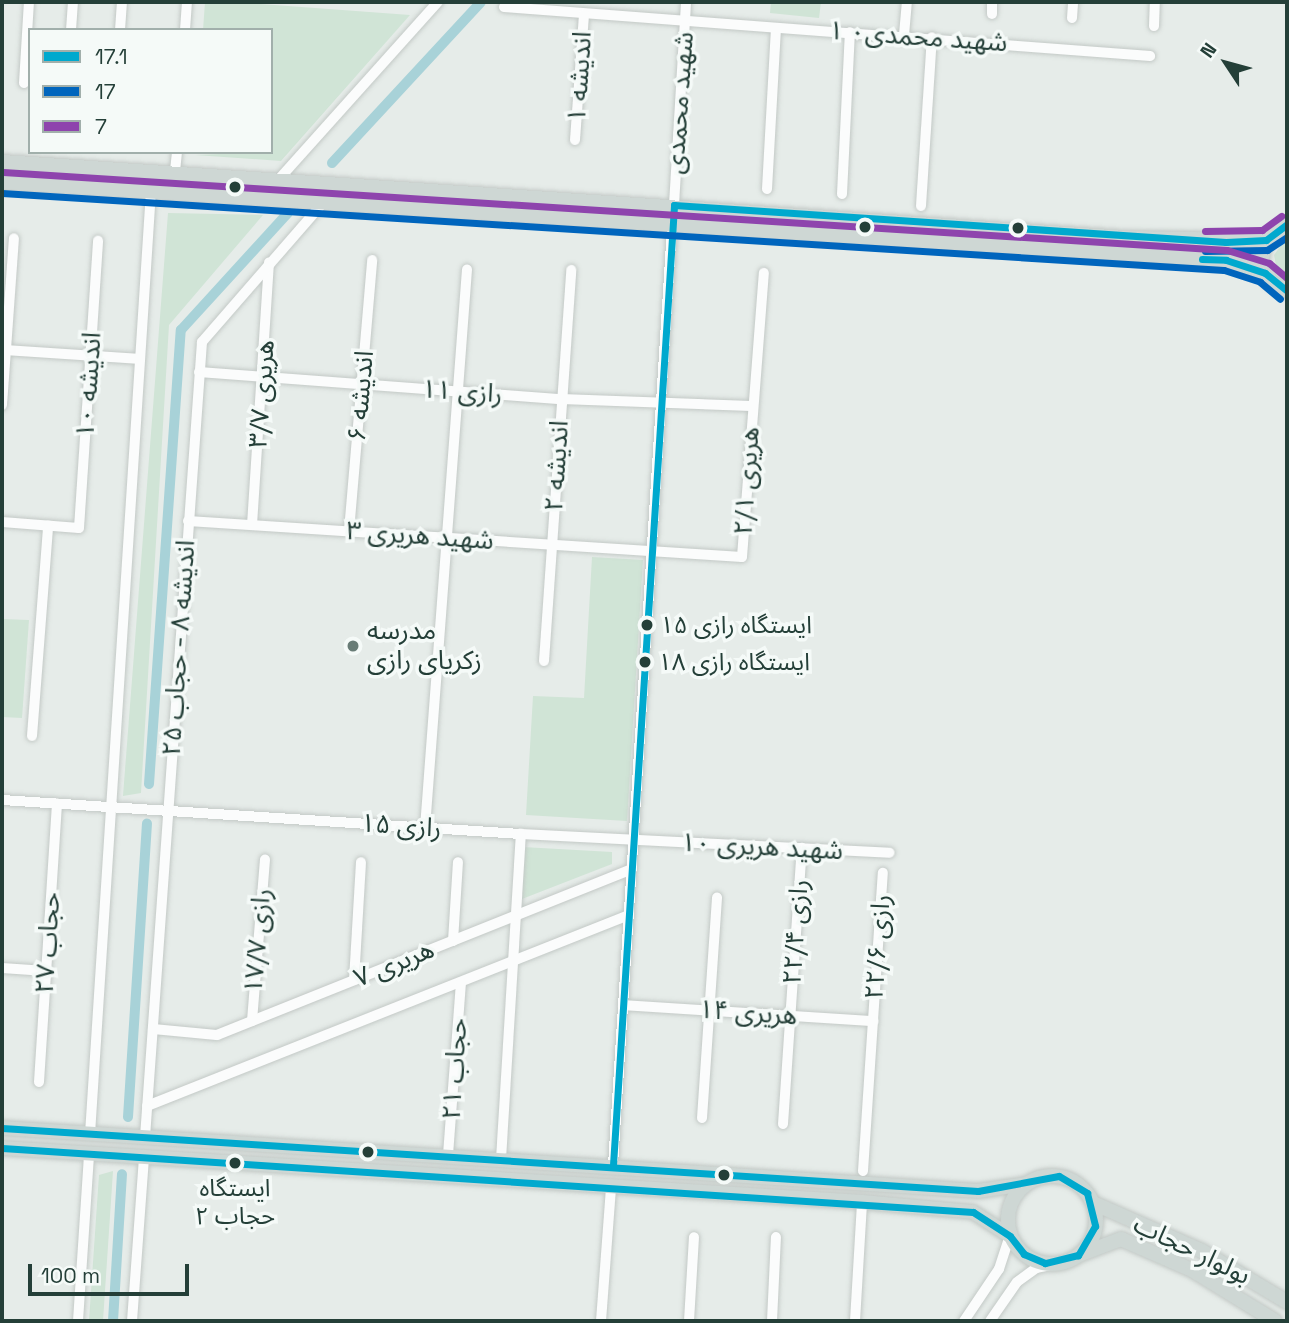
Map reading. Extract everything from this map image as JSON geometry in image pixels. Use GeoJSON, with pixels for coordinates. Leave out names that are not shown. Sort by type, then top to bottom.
{"type":"FeatureCollection","features":[{"type":"Feature","properties":{"kind":"main road"},"geometry":{"type":"LineString","coordinates":[[2,162],[175,171],[1126,238],[1266,240]]}},
{"type":"Feature","properties":{"kind":"main road"},"geometry":{"type":"LineString","coordinates":[[2,182],[1226,260],[1265,273],[1287,291]]}},
{"type":"Feature","properties":{"kind":"main road"},"geometry":{"type":"LineString","coordinates":[[672,226],[674,205]]}},
{"type":"Feature","properties":{"kind":"main road"},"geometry":{"type":"LineString","coordinates":[[1265,273],[1262,251],[1266,240],[1287,224]]}},
{"type":"Feature","properties":{"kind":"main road"},"geometry":{"type":"LineString","coordinates":[[2,1128],[351,1152],[613,1165],[978,1191],[1059,1176],[1079,1185],[1093,1203],[1095,1226],[1078,1255],[1056,1264],[1024,1254],[1010,1236],[973,1212],[862,1202],[2,1148]]}},
{"type":"Feature","properties":{"kind":"main road"},"geometry":{"type":"LineString","coordinates":[[348,1171],[351,1152]]}},
{"type":"Feature","properties":{"kind":"main road"},"geometry":{"type":"LineString","coordinates":[[1010,1236],[1011,1202],[1026,1184]]}},
{"type":"Feature","properties":{"kind":"main road","name":"بولوار حجاب"},"geometry":{"type":"LineString","coordinates":[[1093,1203],[1202,1251],[1287,1302]]}},
{"type":"Feature","properties":{"kind":"main road","name":"بولوار حجاب"},"geometry":{"type":"LineString","coordinates":[[1078,1255],[1121,1239],[1192,1270],[1275,1321]]}},
{"type":"Feature","properties":{"kind":"street"},"geometry":{"type":"LineString","coordinates":[[28,28],[29,2]]}},
{"type":"Feature","properties":{"kind":"street"},"geometry":{"type":"LineString","coordinates":[[71,28],[73,2]]}},
{"type":"Feature","properties":{"kind":"street"},"geometry":{"type":"LineString","coordinates":[[121,28],[122,2]]}},
{"type":"Feature","properties":{"kind":"street"},"geometry":{"type":"LineString","coordinates":[[185,28],[187,2]]}},
{"type":"Feature","properties":{"kind":"street"},"geometry":{"type":"LineString","coordinates":[[278,179],[438,2]]}},
{"type":"Feature","properties":{"kind":"street","name":"شهید محمدی"},"geometry":{"type":"LineString","coordinates":[[674,205],[687,2]]}},
{"type":"Feature","properties":{"kind":"street"},"geometry":{"type":"LineString","coordinates":[[904,36],[906,2]]}},
{"type":"Feature","properties":{"kind":"street"},"geometry":{"type":"LineString","coordinates":[[992,2],[992,14]]}},
{"type":"Feature","properties":{"kind":"street"},"geometry":{"type":"LineString","coordinates":[[1073,2],[1073,18]]}},
{"type":"Feature","properties":{"kind":"street"},"geometry":{"type":"LineString","coordinates":[[1154,26],[1155,2]]}},
{"type":"Feature","properties":{"kind":"street","name":"شهید محمدی۰ ۱"},"geometry":{"type":"LineString","coordinates":[[506,5],[685,22],[932,37],[1150,56]]}},
{"type":"Feature","properties":{"kind":"street","name":"اندیشه ۱"},"geometry":{"type":"LineString","coordinates":[[575,140],[584,14]]}},
{"type":"Feature","properties":{"kind":"street"},"geometry":{"type":"LineString","coordinates":[[767,190],[776,27]]}},
{"type":"Feature","properties":{"kind":"street"},"geometry":{"type":"LineString","coordinates":[[842,194],[849,32]]}},
{"type":"Feature","properties":{"kind":"street"},"geometry":{"type":"LineString","coordinates":[[920,206],[932,37]]}},
{"type":"Feature","properties":{"kind":"street"},"geometry":{"type":"LineString","coordinates":[[10,84],[27,83],[28,42]]}},
{"type":"Feature","properties":{"kind":"street"},"geometry":{"type":"LineString","coordinates":[[175,171],[177,154]]}},
{"type":"Feature","properties":{"kind":"street"},"geometry":{"type":"LineString","coordinates":[[90,1134],[151,191]]}},
{"type":"Feature","properties":{"kind":"street","name":"اندیشه ۸ - حجاب ۲۵"},"geometry":{"type":"LineString","coordinates":[[145,1137],[202,342],[323,203]]}},
{"type":"Feature","properties":{"kind":"street"},"geometry":{"type":"LineString","coordinates":[[613,1165],[672,226]]}},
{"type":"Feature","properties":{"kind":"street"},"geometry":{"type":"LineString","coordinates":[[2,405],[14,238]]}},
{"type":"Feature","properties":{"kind":"street","name":"اندیشه ۱۰"},"geometry":{"type":"LineString","coordinates":[[48,526],[79,528],[98,242]]}},
{"type":"Feature","properties":{"kind":"street","name":"اندیشه ۶"},"geometry":{"type":"LineString","coordinates":[[349,531],[372,260]]}},
{"type":"Feature","properties":{"kind":"street","name":"هریری ۳/۷"},"geometry":{"type":"LineString","coordinates":[[252,525],[264,378],[269,263]]}},
{"type":"Feature","properties":{"kind":"street"},"geometry":{"type":"LineString","coordinates":[[425,828],[467,270]]}},
{"type":"Feature","properties":{"kind":"street","name":"اندیشه ۲"},"geometry":{"type":"LineString","coordinates":[[544,662],[571,270]]}},
{"type":"Feature","properties":{"kind":"street","name":"هریری ۲/۱"},"geometry":{"type":"LineString","coordinates":[[742,557],[751,405],[764,273]]}},
{"type":"Feature","properties":{"kind":"street"},"geometry":{"type":"LineString","coordinates":[[6,350],[140,359]]}},
{"type":"Feature","properties":{"kind":"street","name":"رازی ۱۱"},"geometry":{"type":"LineString","coordinates":[[199,372],[561,399],[661,400],[751,405]]}},
{"type":"Feature","properties":{"kind":"street","name":"شهید هریری ۳"},"geometry":{"type":"LineString","coordinates":[[188,521],[742,557]]}},
{"type":"Feature","properties":{"kind":"street"},"geometry":{"type":"LineString","coordinates":[[2,522],[48,526],[32,736]]}},
{"type":"Feature","properties":{"kind":"street","name":"رازی ۱۵"},"geometry":{"type":"LineString","coordinates":[[2,800],[634,841]]}},
{"type":"Feature","properties":{"kind":"street","name":"حجاب ۲۷"},"geometry":{"type":"LineString","coordinates":[[39,1082],[57,804]]}},
{"type":"Feature","properties":{"kind":"street"},"geometry":{"type":"LineString","coordinates":[[501,1159],[521,834]]}},
{"type":"Feature","properties":{"kind":"street","name":"شهید هریری ۱۰"},"geometry":{"type":"LineString","coordinates":[[634,841],[890,853]]}},
{"type":"Feature","properties":{"kind":"street","name":"رازی ۲۲/۴"},"geometry":{"type":"LineString","coordinates":[[783,1124],[802,848]]}},
{"type":"Feature","properties":{"kind":"street","name":"رازی ۱۷/۷"},"geometry":{"type":"LineString","coordinates":[[252,1021],[265,860]]}},
{"type":"Feature","properties":{"kind":"street"},"geometry":{"type":"LineString","coordinates":[[354,980],[362,862]]}},
{"type":"Feature","properties":{"kind":"street"},"geometry":{"type":"LineString","coordinates":[[453,941],[458,862]]}},
{"type":"Feature","properties":{"kind":"street","name":"هریری ۷"},"geometry":{"type":"LineString","coordinates":[[153,1029],[217,1035],[632,869]]}},
{"type":"Feature","properties":{"kind":"street","name":"رازی ۲۲/۶"},"geometry":{"type":"LineString","coordinates":[[863,1171],[883,873]]}},
{"type":"Feature","properties":{"kind":"street"},"geometry":{"type":"LineString","coordinates":[[702,1118],[717,898]]}},
{"type":"Feature","properties":{"kind":"street"},"geometry":{"type":"LineString","coordinates":[[147,1107],[629,915]]}},
{"type":"Feature","properties":{"kind":"street"},"geometry":{"type":"LineString","coordinates":[[2,968],[46,971]]}},
{"type":"Feature","properties":{"kind":"street","name":"حجاب ۲۱"},"geometry":{"type":"LineString","coordinates":[[448,1155],[461,982]]}},
{"type":"Feature","properties":{"kind":"street","name":"هریری ۱۴"},"geometry":{"type":"LineString","coordinates":[[623,1005],[873,1021]]}},
{"type":"Feature","properties":{"kind":"street"},"geometry":{"type":"LineString","coordinates":[[78,1321],[89,1154]]}},
{"type":"Feature","properties":{"kind":"street"},"geometry":{"type":"LineString","coordinates":[[132,1321],[144,1158]]}},
{"type":"Feature","properties":{"kind":"street"},"geometry":{"type":"LineString","coordinates":[[601,1321],[611,1187]]}},
{"type":"Feature","properties":{"kind":"street"},"geometry":{"type":"LineString","coordinates":[[855,1321],[862,1202]]}},
{"type":"Feature","properties":{"kind":"street"},"geometry":{"type":"LineString","coordinates":[[964,1321],[999,1269],[1010,1236]]}},
{"type":"Feature","properties":{"kind":"street"},"geometry":{"type":"LineString","coordinates":[[689,1321],[694,1237]]}},
{"type":"Feature","properties":{"kind":"street"},"geometry":{"type":"LineString","coordinates":[[772,1321],[776,1237]]}},
{"type":"Feature","properties":{"kind":"street"},"geometry":{"type":"LineString","coordinates":[[990,1321],[1017,1282],[1036,1268],[1056,1264]]}},
{"type":"Feature","properties":{"kind":"green space"},"geometry":{"type":"Polygon","coordinates":[[[205,2],[410,15],[281,161],[195,155],[273,154],[273,28],[203,28],[205,2]]]}},
{"type":"Feature","properties":{"kind":"green space"},"geometry":{"type":"Polygon","coordinates":[[[771,2],[821,2],[819,18],[770,13],[771,2]]]}},
{"type":"Feature","properties":{"kind":"green space"},"geometry":{"type":"Polygon","coordinates":[[[168,213],[263,215],[169,325],[141,793],[123,796],[168,213]]]}},
{"type":"Feature","properties":{"kind":"green space"},"geometry":{"type":"Polygon","coordinates":[[[1287,237],[1287,278],[1277,270],[1274,255],[1287,237]]]}},
{"type":"Feature","properties":{"kind":"green space"},"geometry":{"type":"Polygon","coordinates":[[[592,557],[643,560],[627,821],[526,815],[533,696],[584,698],[592,557]]]}},
{"type":"Feature","properties":{"kind":"green space"},"geometry":{"type":"Polygon","coordinates":[[[2,619],[29,620],[22,718],[2,717],[2,619]]]}},
{"type":"Feature","properties":{"kind":"green space"},"geometry":{"type":"Polygon","coordinates":[[[523,847],[612,852],[612,864],[522,899],[523,847]]]}},
{"type":"Feature","properties":{"kind":"green space"},"geometry":{"type":"Polygon","coordinates":[[[113,1171],[103,1321],[89,1321],[99,1175],[113,1171]]]}},
{"type":"Feature","properties":{"kind":"waterway"},"geometry":{"type":"LineString","coordinates":[[332,163],[481,2]]}},
{"type":"Feature","properties":{"kind":"waterway"},"geometry":{"type":"LineString","coordinates":[[149,784],[181,330],[288,213]]}},
{"type":"Feature","properties":{"kind":"waterway"},"geometry":{"type":"LineString","coordinates":[[128,1117],[147,824]]}},
{"type":"Feature","properties":{"kind":"waterway"},"geometry":{"type":"LineString","coordinates":[[113,1321],[122,1174]]}},
{"type":"Feature","properties":{"kind":"transit line","name":"7"},"geometry":{"type":"LineString","coordinates":[[3,172],[1227,250],[1269,263],[1287,278]]}},
{"type":"Feature","properties":{"kind":"transit line","name":"17"},"geometry":{"type":"LineString","coordinates":[[2,193],[1224,270],[1260,282],[1280,299]]}},
{"type":"Feature","properties":{"kind":"transit line","name":"17.1"},"geometry":{"type":"LineString","coordinates":[[613,1165],[674,205],[1226,242],[1266,240],[1287,224]]}},
{"type":"Feature","properties":{"kind":"transit line","name":"7"},"geometry":{"type":"LineString","coordinates":[[1205,231],[1262,230],[1281,216]]}},
{"type":"Feature","properties":{"kind":"transit line","name":"17"},"geometry":{"type":"LineString","coordinates":[[1205,251],[1267,250],[1287,237]]}},
{"type":"Feature","properties":{"kind":"transit line","name":"17.1"},"geometry":{"type":"LineString","coordinates":[[1202,259],[1226,260],[1265,273],[1287,291]]}},
{"type":"Feature","properties":{"kind":"transit line","name":"17.1"},"geometry":{"type":"LineString","coordinates":[[2,1128],[978,1191],[1059,1176],[1087,1193],[1095,1226],[1078,1255],[1045,1263],[1024,1254],[1010,1236],[973,1212],[2,1148]]}},
{"type":"Feature","properties":{"kind":"place","name":"ایستگاه رازی ۱۵"},"geometry":{"type":"Point","coordinates":[647,625]}},
{"type":"Feature","properties":{"kind":"place","name":"مدرسه زکریای رازی"},"geometry":{"type":"Point","coordinates":[353,646]}},
{"type":"Feature","properties":{"kind":"place","name":"ایستگاه رازی ۱۸"},"geometry":{"type":"Point","coordinates":[645,662]}},
{"type":"Feature","properties":{"kind":"place","name":"ایستگاه حجاب ۲"},"geometry":{"type":"Point","coordinates":[235,1163]}}]}
